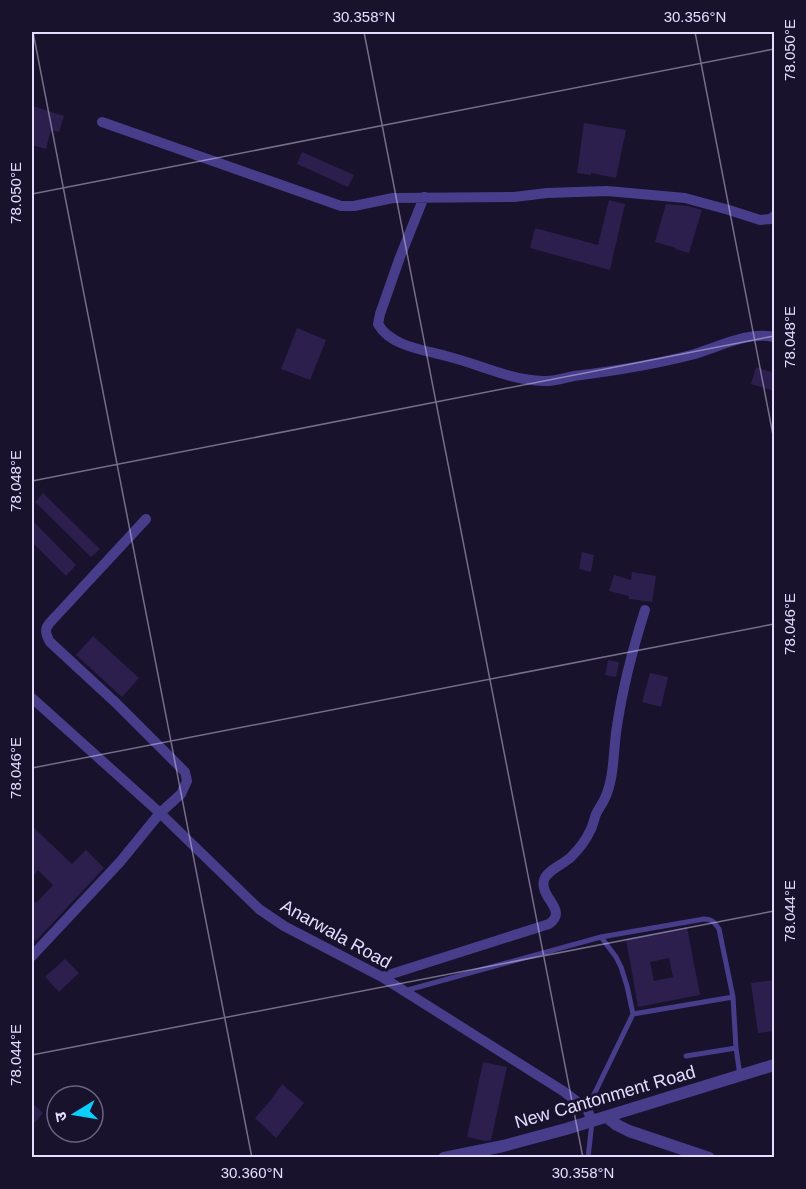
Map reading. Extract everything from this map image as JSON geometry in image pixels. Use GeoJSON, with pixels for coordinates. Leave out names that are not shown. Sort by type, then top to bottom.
{"type":"FeatureCollection","features":[{"type":"Feature","properties":{"kind":"street"},"geometry":{"type":"LineString","coordinates":[[102,122],[341,206],[354,206],[393,198],[514,197],[607,190],[684,198],[760,220],[771,219],[774,216]]}},
{"type":"Feature","properties":{"kind":"street"},"geometry":{"type":"LineString","coordinates":[[424,197],[400,257],[378,324],[387,335],[408,346],[452,357],[518,379],[545,382],[627,370],[763,335],[774,337]]}},
{"type":"Feature","properties":{"kind":"street"},"geometry":{"type":"LineString","coordinates":[[32,957],[120,862],[160,813],[181,794],[188,782],[185,772],[116,703],[50,642],[46,634],[47,626],[146,519]]}},
{"type":"Feature","properties":{"kind":"street"},"geometry":{"type":"LineString","coordinates":[[382,977],[553,921],[556,910],[546,895],[543,887],[544,880],[548,873],[570,858],[582,843],[590,832],[595,816],[606,797],[611,781],[623,693],[632,652],[645,610]]}},
{"type":"Feature","properties":{"kind":"street","name":"Anarwala Road"},"geometry":{"type":"LineString","coordinates":[[32,698],[160,813],[259,909],[284,926],[382,977],[563,1091],[590,1115]]}},
{"type":"Feature","properties":{"kind":"street","name":"New Cantonment Road"},"geometry":{"type":"LineString","coordinates":[[444,1158],[503,1146],[590,1115],[607,1117],[774,1065]]}},
{"type":"Feature","properties":{"kind":"street"},"geometry":{"type":"LineString","coordinates":[[607,1117],[629,1131],[709,1158]]}},
{"type":"Feature","properties":{"kind":"lane"},"geometry":{"type":"LineString","coordinates":[[404,991],[601,938],[709,919],[719,929],[733,997],[740,1077]]}},
{"type":"Feature","properties":{"kind":"lane"},"geometry":{"type":"LineString","coordinates":[[588,1158],[590,1115],[633,1014],[621,967],[601,938]]}},
{"type":"Feature","properties":{"kind":"lane"},"geometry":{"type":"LineString","coordinates":[[633,1014],[733,997]]}},
{"type":"Feature","properties":{"kind":"lane"},"geometry":{"type":"LineString","coordinates":[[686,1056],[736,1048]]}},
{"type":"Feature","properties":{"kind":"building"},"geometry":{"type":"Polygon","coordinates":[[[33,106],[64,116],[59,132],[51,130],[46,149],[32,145],[33,106]]]}},
{"type":"Feature","properties":{"kind":"building"},"geometry":{"type":"Polygon","coordinates":[[[584,123],[626,130],[616,178],[577,173],[584,123]]]}},
{"type":"Feature","properties":{"kind":"building"},"geometry":{"type":"Polygon","coordinates":[[[302,152],[354,175],[348,187],[297,164],[302,152]]]}},
{"type":"Feature","properties":{"kind":"building"},"geometry":{"type":"Polygon","coordinates":[[[609,200],[625,204],[610,270],[530,248],[535,228],[598,245],[609,200]]]}},
{"type":"Feature","properties":{"kind":"building"},"geometry":{"type":"Polygon","coordinates":[[[666,204],[702,210],[689,253],[655,242],[666,204]]]}},
{"type":"Feature","properties":{"kind":"building"},"geometry":{"type":"Polygon","coordinates":[[[297,328],[326,340],[310,380],[281,369],[297,328]]]}},
{"type":"Feature","properties":{"kind":"building"},"geometry":{"type":"Polygon","coordinates":[[[756,367],[774,373],[774,391],[751,384],[756,367]]]}},
{"type":"Feature","properties":{"kind":"building"},"geometry":{"type":"Polygon","coordinates":[[[43,493],[100,549],[91,557],[35,502],[43,493]]]}},
{"type":"Feature","properties":{"kind":"building"},"geometry":{"type":"Polygon","coordinates":[[[32,520],[76,565],[66,576],[32,542],[32,520]]]}},
{"type":"Feature","properties":{"kind":"building"},"geometry":{"type":"Polygon","coordinates":[[[582,552],[594,555],[591,572],[579,569],[582,552]]]}},
{"type":"Feature","properties":{"kind":"building"},"geometry":{"type":"Polygon","coordinates":[[[632,572],[656,576],[652,602],[629,599],[629,596],[609,591],[614,575],[631,580],[632,572]]]}},
{"type":"Feature","properties":{"kind":"building"},"geometry":{"type":"Polygon","coordinates":[[[93,636],[139,678],[122,697],[76,655],[93,636]]]}},
{"type":"Feature","properties":{"kind":"building"},"geometry":{"type":"Polygon","coordinates":[[[608,660],[619,662],[616,677],[605,675],[608,660]]]}},
{"type":"Feature","properties":{"kind":"building"},"geometry":{"type":"Polygon","coordinates":[[[650,673],[668,677],[661,707],[642,702],[650,673]]]}},
{"type":"Feature","properties":{"kind":"building"},"geometry":{"type":"Polygon","coordinates":[[[32,826],[72,864],[86,850],[104,868],[36,941],[32,937],[32,899],[36,903],[53,885],[38,870],[32,878],[32,826]]]}},
{"type":"Feature","properties":{"kind":"building"},"geometry":{"type":"Polygon","coordinates":[[[687,927],[700,995],[638,1007],[626,939],[687,927]],[[669,958],[650,962],[654,981],[673,977],[669,958]]]}},
{"type":"Feature","properties":{"kind":"building"},"geometry":{"type":"Polygon","coordinates":[[[65,959],[79,973],[59,992],[45,977],[65,959]]]}},
{"type":"Feature","properties":{"kind":"building"},"geometry":{"type":"Polygon","coordinates":[[[774,980],[774,1031],[758,1033],[751,983],[774,980]]]}},
{"type":"Feature","properties":{"kind":"building"},"geometry":{"type":"Polygon","coordinates":[[[483,1062],[507,1067],[491,1140],[485,1141],[467,1137],[483,1062]]]}},
{"type":"Feature","properties":{"kind":"building"},"geometry":{"type":"Polygon","coordinates":[[[282,1084],[304,1103],[276,1138],[255,1118],[282,1084]]]}},
{"type":"Feature","properties":{"kind":"building"},"geometry":{"type":"Polygon","coordinates":[[[32,1103],[43,1113],[32,1126],[32,1103]]]}}]}
